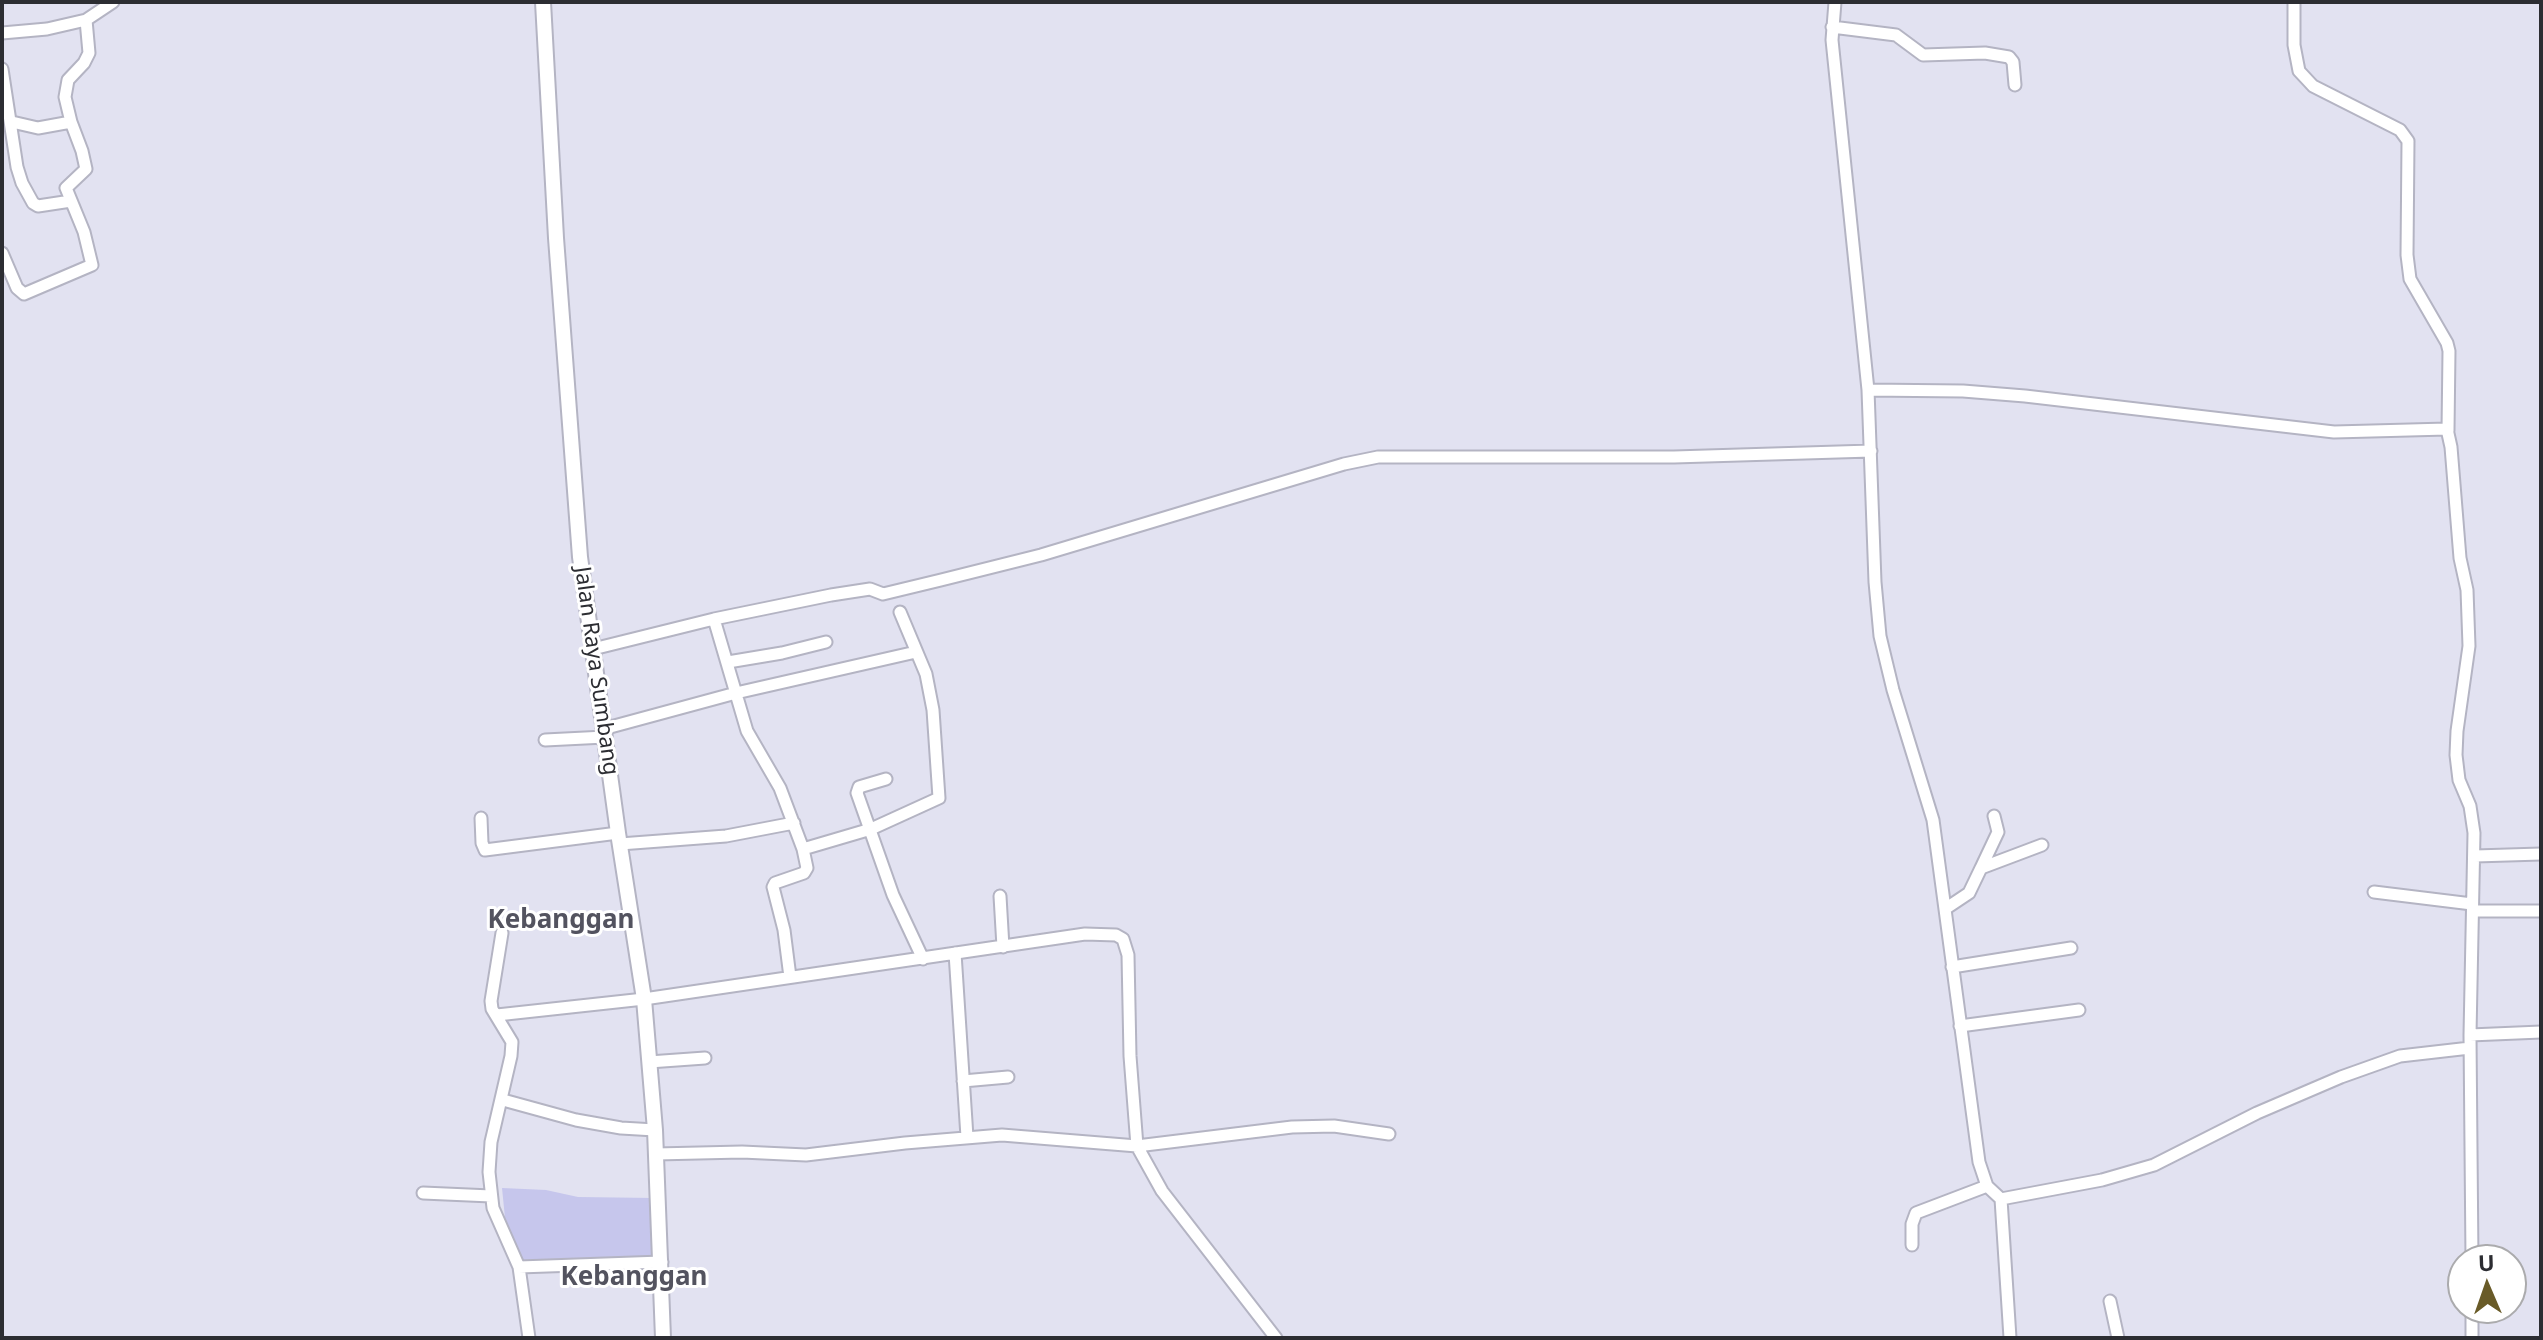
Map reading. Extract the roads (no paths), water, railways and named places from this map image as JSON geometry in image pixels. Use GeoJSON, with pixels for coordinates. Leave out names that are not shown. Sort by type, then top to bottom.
{"type":"FeatureCollection","features":[{"type":"Feature","properties":{"kind":"street","name":"Jalan Raya Sumbang"},"geometry":{"type":"LineString","coordinates":[[543,2],[580,557],[644,999],[655,1130],[663,1338]]}},
{"type":"Feature","properties":{"kind":"street"},"geometry":{"type":"LineString","coordinates":[[1835,2],[1832,27],[1868,390],[1880,636],[1893,690],[1933,820],[1979,1162],[1987,1186],[2001,1199],[2010,1338]]}},
{"type":"Feature","properties":{"kind":"street"},"geometry":{"type":"LineString","coordinates":[[2294,2],[2294,45],[2299,71],[2313,86],[2400,130],[2408,141],[2407,255],[2410,279],[2447,343],[2450,361],[2448,431],[2460,558],[2467,590],[2469,646],[2457,731],[2456,768],[2474,820],[2475,856],[2470,1035],[2472,1244]]}},
{"type":"Feature","properties":{"kind":"street"},"geometry":{"type":"LineString","coordinates":[[2,33],[47,29],[86,20],[110,4]]}},
{"type":"Feature","properties":{"kind":"street"},"geometry":{"type":"LineString","coordinates":[[2,253],[17,288],[24,294],[92,265],[67,185],[86,169],[65,97],[68,80],[89,53],[86,20]]}},
{"type":"Feature","properties":{"kind":"street"},"geometry":{"type":"LineString","coordinates":[[1832,27],[1896,35],[1923,55],[1985,53],[2009,57],[2013,62],[2015,85]]}},
{"type":"Feature","properties":{"kind":"street"},"geometry":{"type":"LineString","coordinates":[[2,69],[17,167],[33,203],[42,207],[71,201]]}},
{"type":"Feature","properties":{"kind":"street"},"geometry":{"type":"LineString","coordinates":[[12,122],[38,128],[71,122]]}},
{"type":"Feature","properties":{"kind":"street"},"geometry":{"type":"LineString","coordinates":[[1868,390],[1963,391],[2025,396],[2334,432],[2444,427],[2448,431]]}},
{"type":"Feature","properties":{"kind":"street"},"geometry":{"type":"LineString","coordinates":[[593,649],[714,619],[846,593],[870,589],[883,594],[1013,562],[1344,464],[1389,456],[1674,457],[1871,451]]}},
{"type":"Feature","properties":{"kind":"street"},"geometry":{"type":"LineString","coordinates":[[803,849],[871,829],[936,801],[940,794],[933,710],[926,674],[900,612]]}},
{"type":"Feature","properties":{"kind":"street"},"geometry":{"type":"LineString","coordinates":[[714,619],[747,731],[780,788],[803,849],[807,868],[804,873],[775,883],[773,887],[784,930],[790,977]]}},
{"type":"Feature","properties":{"kind":"street"},"geometry":{"type":"LineString","coordinates":[[728,662],[826,642]]}},
{"type":"Feature","properties":{"kind":"street"},"geometry":{"type":"LineString","coordinates":[[545,740],[604,733],[736,693],[916,652]]}},
{"type":"Feature","properties":{"kind":"street"},"geometry":{"type":"LineString","coordinates":[[886,779],[857,790],[893,895],[923,959]]}},
{"type":"Feature","properties":{"kind":"street"},"geometry":{"type":"LineString","coordinates":[[1945,909],[1969,893],[1998,832],[1994,816]]}},
{"type":"Feature","properties":{"kind":"street"},"geometry":{"type":"LineString","coordinates":[[481,818],[485,850],[619,839],[726,836],[794,823]]}},
{"type":"Feature","properties":{"kind":"street"},"geometry":{"type":"LineString","coordinates":[[1981,868],[2042,845]]}},
{"type":"Feature","properties":{"kind":"street"},"geometry":{"type":"LineString","coordinates":[[2475,856],[2541,854]]}},
{"type":"Feature","properties":{"kind":"street"},"geometry":{"type":"LineString","coordinates":[[2374,892],[2472,907],[2541,911]]}},
{"type":"Feature","properties":{"kind":"street"},"geometry":{"type":"LineString","coordinates":[[1000,896],[1003,947]]}},
{"type":"Feature","properties":{"kind":"street"},"geometry":{"type":"LineString","coordinates":[[502,933],[491,1001],[492,1009],[512,1042],[503,1100],[491,1142],[489,1172],[493,1208],[519,1267],[529,1338]]}},
{"type":"Feature","properties":{"kind":"street"},"geometry":{"type":"LineString","coordinates":[[497,1015],[644,999],[1096,933],[1116,935],[1123,939],[1128,955],[1130,1056],[1137,1146],[1162,1191],[1276,1338]]}},
{"type":"Feature","properties":{"kind":"street"},"geometry":{"type":"LineString","coordinates":[[1952,967],[2071,948]]}},
{"type":"Feature","properties":{"kind":"street"},"geometry":{"type":"LineString","coordinates":[[955,953],[967,1137]]}},
{"type":"Feature","properties":{"kind":"street"},"geometry":{"type":"LineString","coordinates":[[1960,1026],[2079,1010]]}},
{"type":"Feature","properties":{"kind":"street"},"geometry":{"type":"LineString","coordinates":[[2470,1035],[2541,1032]]}},
{"type":"Feature","properties":{"kind":"street"},"geometry":{"type":"LineString","coordinates":[[2001,1199],[2102,1180],[2154,1165],[2257,1113],[2341,1077],[2400,1056],[2470,1048]]}},
{"type":"Feature","properties":{"kind":"street"},"geometry":{"type":"LineString","coordinates":[[649,1062],[705,1058]]}},
{"type":"Feature","properties":{"kind":"street"},"geometry":{"type":"LineString","coordinates":[[963,1081],[1008,1077]]}},
{"type":"Feature","properties":{"kind":"street"},"geometry":{"type":"LineString","coordinates":[[503,1100],[576,1120],[655,1130]]}},
{"type":"Feature","properties":{"kind":"street"},"geometry":{"type":"LineString","coordinates":[[656,1154],[742,1152],[806,1155],[1002,1135],[1137,1146],[1292,1127],[1334,1126],[1389,1134]]}},
{"type":"Feature","properties":{"kind":"street"},"geometry":{"type":"LineString","coordinates":[[1912,1245],[1912,1224],[1916,1213],[1987,1186]]}},
{"type":"Feature","properties":{"kind":"street"},"geometry":{"type":"LineString","coordinates":[[423,1193],[491,1196]]}},
{"type":"Feature","properties":{"kind":"street"},"geometry":{"type":"LineString","coordinates":[[519,1267],[662,1262]]}},
{"type":"Feature","properties":{"kind":"street"},"geometry":{"type":"LineString","coordinates":[[2110,1301],[2118,1338]]}},
{"type":"Feature","properties":{"kind":"district","name":"Kebanggan"},"geometry":{"type":"Point","coordinates":[561,921]}},
{"type":"Feature","properties":{"kind":"district","name":"Kebanggan"},"geometry":{"type":"Point","coordinates":[634,1278]}}]}
